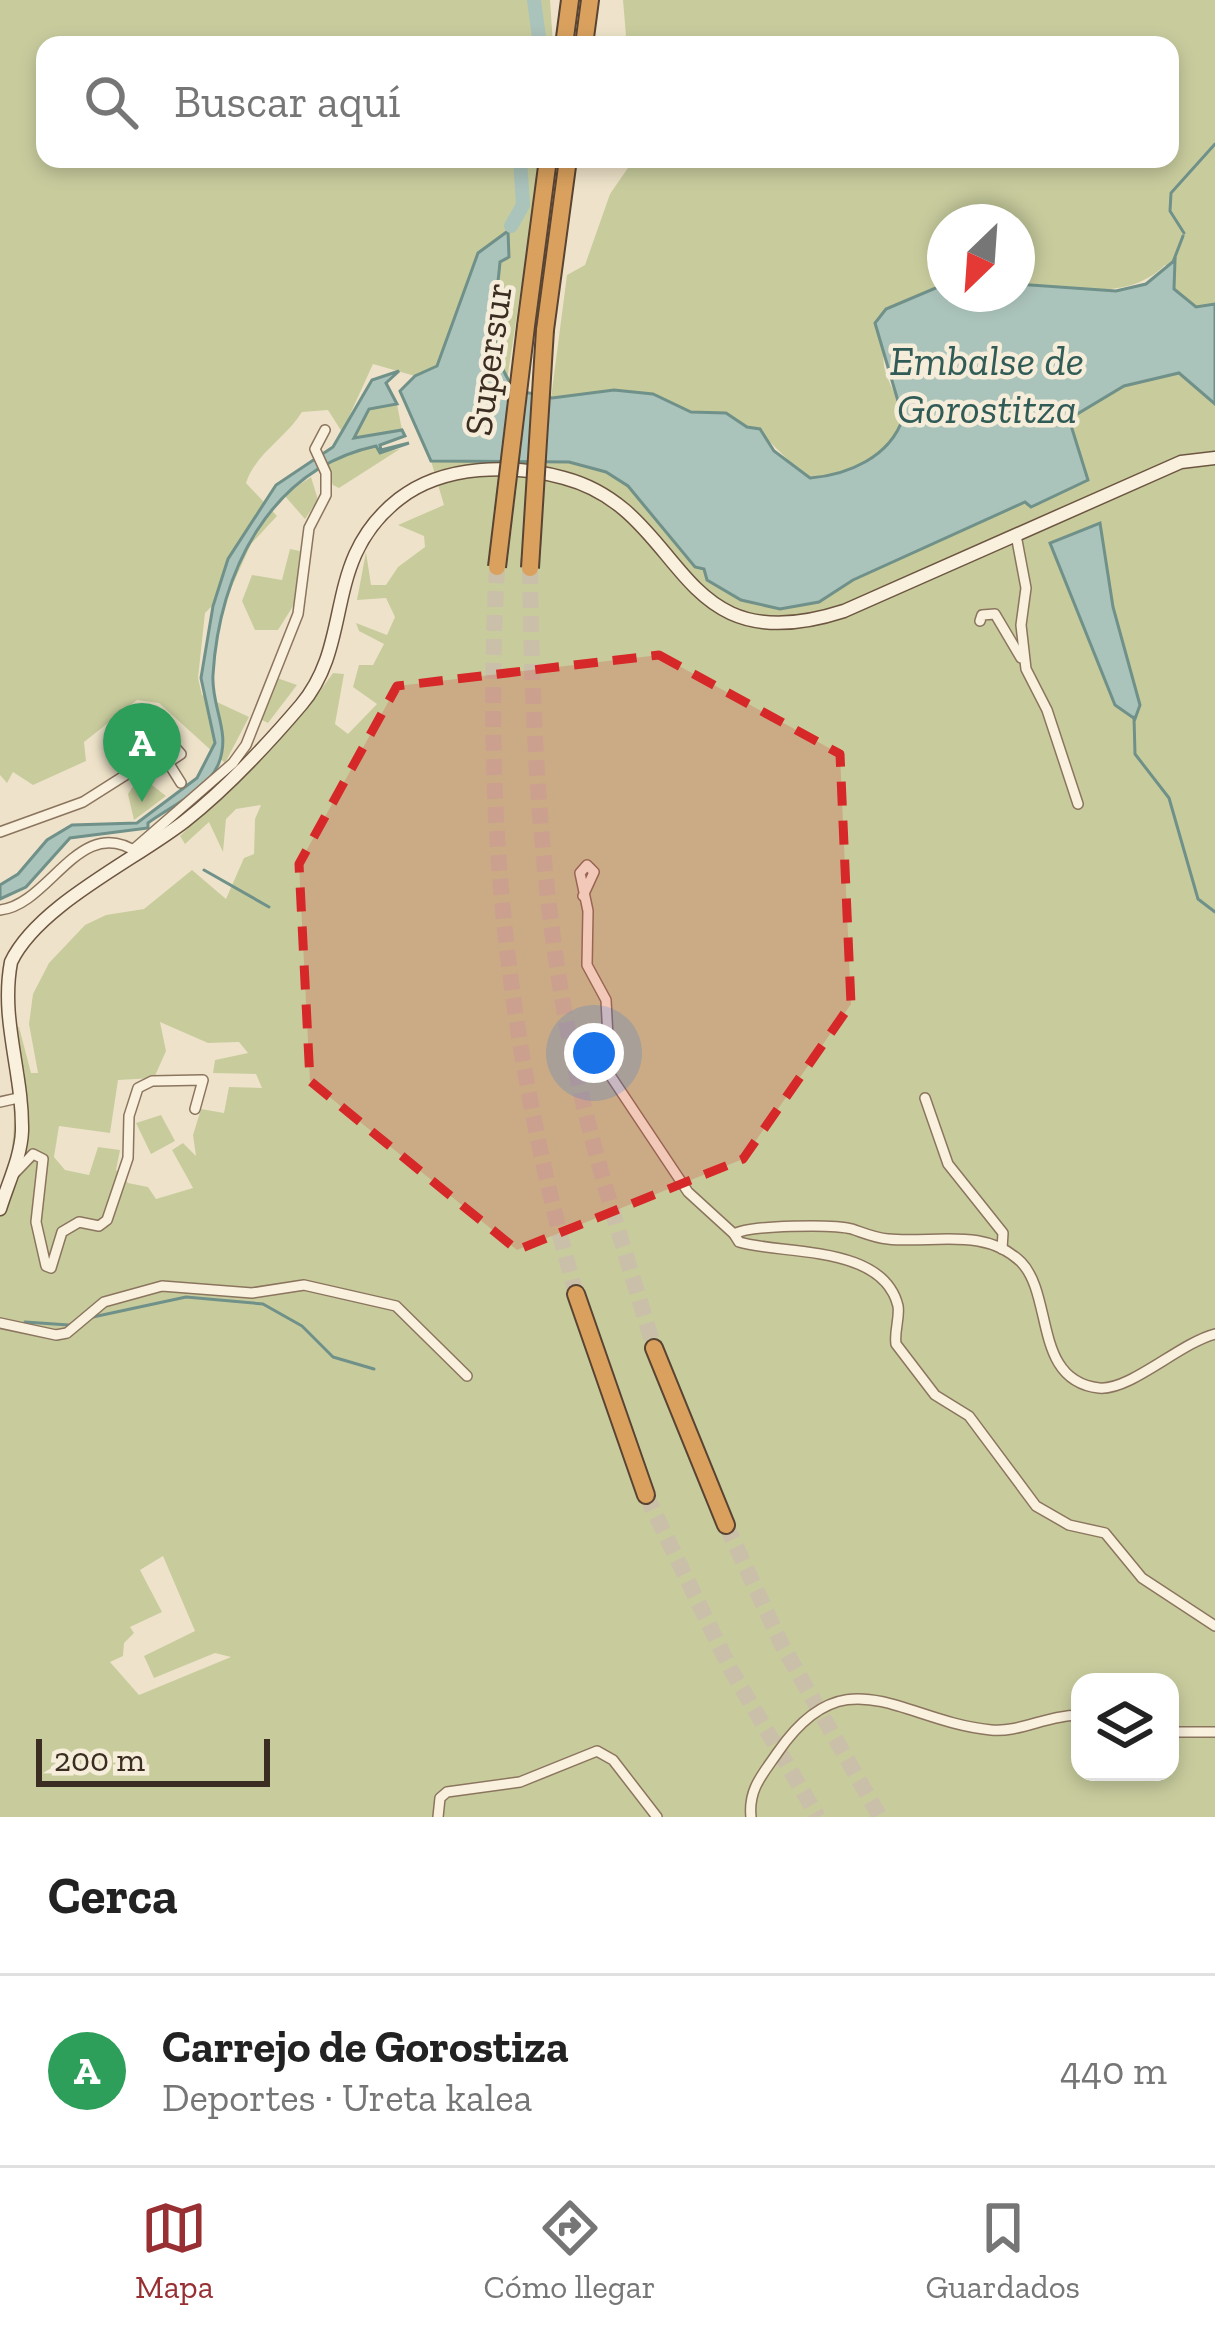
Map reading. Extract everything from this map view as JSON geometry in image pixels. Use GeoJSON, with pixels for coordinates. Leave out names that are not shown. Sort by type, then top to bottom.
{"type":"FeatureCollection","features":[{"type":"Feature","properties":{"kind":"highway"},"geometry":{"type":"LineString","coordinates":[[565,36],[570,0]]}},
{"type":"Feature","properties":{"kind":"highway"},"geometry":{"type":"LineString","coordinates":[[585,36],[590,0]]}},
{"type":"Feature","properties":{"kind":"highway","name":"Supersur"},"geometry":{"type":"LineString","coordinates":[[530,568],[536,328],[547,168]]}},
{"type":"Feature","properties":{"kind":"highway","name":"Supersur"},"geometry":{"type":"LineString","coordinates":[[496,567],[566,168]]}},
{"type":"Feature","properties":{"kind":"highway"},"geometry":{"type":"LineString","coordinates":[[576,1294],[646,1496]]}},
{"type":"Feature","properties":{"kind":"highway"},"geometry":{"type":"LineString","coordinates":[[654,1348],[726,1525]]}},
{"type":"Feature","properties":{"kind":"street"},"geometry":{"type":"LineString","coordinates":[[0,1209],[22,1134],[0,1009],[7,971],[32,932],[136,851],[233,763],[245,745],[298,614],[309,528],[326,495],[322,467],[315,456],[325,430]]}},
{"type":"Feature","properties":{"kind":"street"},"geometry":{"type":"LineString","coordinates":[[0,910],[34,897],[75,854],[113,845],[136,851],[187,820],[302,704],[328,665],[339,590],[352,560],[382,514],[434,479],[516,471],[584,484],[620,506],[702,596],[735,616],[766,624],[812,621],[844,611],[1181,462],[1215,458]]}},
{"type":"Feature","properties":{"kind":"street"},"geometry":{"type":"LineString","coordinates":[[1016,535],[1026,588],[1021,625],[1026,668]]}},
{"type":"Feature","properties":{"kind":"street"},"geometry":{"type":"LineString","coordinates":[[980,621],[991,612],[1001,620],[1047,710],[1078,804]]}},
{"type":"Feature","properties":{"kind":"street"},"geometry":{"type":"LineString","coordinates":[[0,832],[44,820],[118,782],[173,745],[180,751],[178,759],[170,762],[182,783]]}},
{"type":"Feature","properties":{"kind":"street"},"geometry":{"type":"LineString","coordinates":[[583,896],[587,965],[606,1000],[610,1075],[688,1192],[739,1242],[855,1264],[882,1280],[899,1309],[896,1344],[935,1395],[969,1416],[984,1433],[1024,1495],[1069,1526],[1105,1533],[1142,1578],[1215,1626]]}},
{"type":"Feature","properties":{"kind":"street"},"geometry":{"type":"LineString","coordinates":[[10,1178],[33,1154],[41,1156],[36,1235],[51,1268],[62,1232],[79,1222],[99,1226],[107,1220],[128,1158],[129,1116],[138,1088],[152,1081],[203,1080],[195,1109]]}},
{"type":"Feature","properties":{"kind":"street"},"geometry":{"type":"LineString","coordinates":[[0,1102],[18,1098]]}},
{"type":"Feature","properties":{"kind":"street"},"geometry":{"type":"LineString","coordinates":[[925,1098],[947,1164],[1003,1233],[1002,1250]]}},
{"type":"Feature","properties":{"kind":"street"},"geometry":{"type":"LineString","coordinates":[[734,1234],[763,1227],[845,1228],[882,1239],[952,1238],[1002,1250],[1024,1264],[1052,1352],[1087,1384],[1114,1387],[1183,1345],[1215,1334]]}},
{"type":"Feature","properties":{"kind":"street"},"geometry":{"type":"LineString","coordinates":[[0,1323],[56,1335],[68,1333],[104,1302],[178,1282],[252,1293],[304,1285],[396,1306],[467,1376]]}},
{"type":"Feature","properties":{"kind":"street"},"geometry":{"type":"LineString","coordinates":[[751,1817],[752,1789],[793,1730],[827,1701],[853,1696],[990,1730],[1015,1729],[1048,1715],[1071,1715]]}},
{"type":"Feature","properties":{"kind":"street"},"geometry":{"type":"LineString","coordinates":[[1179,1732],[1215,1732]]}},
{"type":"Feature","properties":{"kind":"street"},"geometry":{"type":"LineString","coordinates":[[438,1817],[440,1798],[448,1792],[520,1782],[597,1751],[613,1760],[657,1817]]}},
{"type":"Feature","properties":{"kind":"highlighted area"},"geometry":{"type":"Polygon","coordinates":[[[659,655],[840,754],[851,1004],[743,1159],[517,1250],[310,1081],[299,864],[397,686],[659,655]]]}},
{"type":"Feature","properties":{"kind":"green space"},"geometry":{"type":"Polygon","coordinates":[[[0,0],[550,0],[552,36],[36,36],[36,168],[540,168],[507,380],[492,331],[500,262],[509,256],[507,232],[478,254],[437,366],[415,376],[373,364],[342,432],[328,410],[302,412],[251,472],[246,483],[277,516],[251,544],[232,586],[205,613],[198,678],[202,695],[249,717],[225,763],[159,703],[137,700],[84,742],[86,761],[33,785],[13,772],[7,783],[0,775],[0,0]]]}},
{"type":"Feature","properties":{"kind":"green space"},"geometry":{"type":"Polygon","coordinates":[[[623,0],[1215,0],[1215,304],[1196,308],[1174,288],[1176,270],[1165,265],[1150,277],[1117,288],[1035,288],[1035,204],[927,204],[927,291],[886,308],[884,366],[902,420],[889,445],[862,465],[829,476],[802,474],[769,441],[726,413],[691,412],[630,391],[551,398],[567,275],[585,265],[610,194],[628,168],[1179,168],[1179,36],[626,36],[623,0]]]}},
{"type":"Feature","properties":{"kind":"green space"},"geometry":{"type":"Polygon","coordinates":[[[1179,373],[1215,404],[1215,1817],[0,1817],[0,1200],[13,1138],[10,1077],[25,1074],[13,1026],[19,1027],[31,1073],[38,1073],[29,1024],[33,994],[49,963],[85,925],[106,915],[144,909],[192,870],[226,899],[244,858],[254,854],[255,819],[261,805],[236,809],[226,819],[223,852],[209,822],[185,844],[180,836],[304,713],[333,673],[344,674],[335,724],[348,734],[377,704],[353,687],[359,665],[373,665],[384,644],[359,631],[356,623],[387,635],[395,617],[386,598],[357,600],[366,552],[371,585],[386,585],[398,567],[425,547],[424,536],[398,525],[444,505],[431,461],[569,462],[606,472],[628,486],[694,566],[819,602],[853,580],[1025,502],[1032,506],[1087,480],[1069,419],[1124,386],[1179,373]],[[160,1022],[166,1051],[154,1078],[118,1080],[110,1133],[59,1126],[54,1157],[65,1170],[89,1175],[98,1147],[120,1150],[116,1170],[128,1183],[148,1187],[156,1199],[193,1188],[172,1150],[183,1143],[196,1156],[193,1135],[201,1109],[224,1113],[229,1087],[262,1088],[256,1074],[213,1073],[215,1060],[248,1053],[239,1042],[208,1043],[160,1022]],[[163,1556],[140,1570],[162,1612],[130,1627],[134,1633],[124,1643],[123,1656],[110,1662],[139,1695],[231,1657],[215,1653],[154,1678],[144,1656],[195,1631],[163,1556]]]}},
{"type":"Feature","properties":{"kind":"green space"},"geometry":{"type":"Polygon","coordinates":[[[397,404],[402,430],[355,440],[369,409],[397,404]]]}},
{"type":"Feature","properties":{"kind":"green space"},"geometry":{"type":"Polygon","coordinates":[[[377,446],[380,453],[400,449],[339,488],[333,485],[324,463],[377,446]]]}},
{"type":"Feature","properties":{"kind":"green space"},"geometry":{"type":"Polygon","coordinates":[[[311,477],[318,500],[305,519],[284,495],[311,477]]]}},
{"type":"Feature","properties":{"kind":"green space"},"geometry":{"type":"Polygon","coordinates":[[[290,549],[300,551],[295,603],[278,630],[255,630],[242,601],[252,575],[282,580],[290,549]]]}},
{"type":"Feature","properties":{"kind":"green space"},"geometry":{"type":"Polygon","coordinates":[[[277,678],[297,685],[268,723],[260,719],[277,678]]]}},
{"type":"Feature","properties":{"kind":"green space"},"geometry":{"type":"Polygon","coordinates":[[[148,782],[166,796],[134,820],[128,794],[134,785],[148,782]]]}},
{"type":"Feature","properties":{"kind":"green space"},"geometry":{"type":"Polygon","coordinates":[[[161,1115],[175,1141],[151,1154],[136,1123],[161,1115]]]}},
{"type":"Feature","properties":{"kind":"water","name":"Embalse de Gorostitza"},"geometry":{"type":"Polygon","coordinates":[[[508,231],[509,257],[500,262],[495,328],[499,360],[515,390],[552,398],[614,390],[653,394],[691,412],[726,413],[747,427],[760,429],[774,451],[810,478],[866,462],[897,432],[903,418],[875,323],[886,309],[927,292],[927,312],[1035,312],[1035,285],[1116,291],[1146,284],[1175,260],[1174,289],[1196,307],[1215,304],[1215,404],[1179,373],[1124,386],[1069,419],[1088,480],[1031,507],[1025,502],[853,580],[819,602],[780,609],[741,600],[707,580],[704,569],[695,567],[628,486],[606,472],[569,462],[431,461],[400,391],[415,376],[437,366],[478,253],[508,231]]]}},
{"type":"Feature","properties":{"kind":"water"},"geometry":{"type":"Polygon","coordinates":[[[399,371],[386,383],[397,404],[369,409],[354,438],[402,430],[405,436],[380,445],[381,450],[409,443],[380,453],[376,446],[339,458],[307,477],[279,501],[239,563],[217,637],[213,687],[223,742],[213,774],[148,823],[148,828],[70,838],[26,887],[0,899],[0,885],[18,874],[47,840],[72,825],[137,823],[197,778],[215,743],[201,678],[213,606],[228,559],[276,485],[333,447],[372,380],[399,371]]]}},
{"type":"Feature","properties":{"kind":"water"},"geometry":{"type":"Polygon","coordinates":[[[1100,523],[1113,607],[1140,705],[1135,719],[1115,705],[1050,543],[1100,523]]]}},
{"type":"Feature","properties":{"kind":"waterway"},"geometry":{"type":"LineString","coordinates":[[534,0],[539,36]]}},
{"type":"Feature","properties":{"kind":"waterway"},"geometry":{"type":"LineString","coordinates":[[1184,233],[1170,211],[1171,193],[1215,144]]}},
{"type":"Feature","properties":{"kind":"waterway"},"geometry":{"type":"LineString","coordinates":[[511,226],[523,205],[521,168]]}},
{"type":"Feature","properties":{"kind":"waterway"},"geometry":{"type":"LineString","coordinates":[[1173,262],[1183,236]]}},
{"type":"Feature","properties":{"kind":"waterway"},"geometry":{"type":"LineString","coordinates":[[1134,717],[1135,754],[1169,798],[1198,899],[1215,912]]}},
{"type":"Feature","properties":{"kind":"waterway"},"geometry":{"type":"LineString","coordinates":[[204,870],[269,907]]}},
{"type":"Feature","properties":{"kind":"waterway"},"geometry":{"type":"LineString","coordinates":[[93,1317],[186,1297],[263,1304],[302,1326],[333,1357],[374,1369]]}},
{"type":"Feature","properties":{"kind":"waterway"},"geometry":{"type":"LineString","coordinates":[[25,1322],[69,1325]]}},
{"type":"Feature","properties":{"kind":"tunnel"},"geometry":{"type":"LineString","coordinates":[[497,567],[494,754],[505,934],[533,1113],[576,1294]]}},
{"type":"Feature","properties":{"kind":"tunnel"},"geometry":{"type":"LineString","coordinates":[[530,568],[541,824],[565,1013],[594,1145],[654,1348]]}},
{"type":"Feature","properties":{"kind":"tunnel"},"geometry":{"type":"LineString","coordinates":[[646,1495],[731,1670],[818,1817]]}},
{"type":"Feature","properties":{"kind":"tunnel"},"geometry":{"type":"LineString","coordinates":[[726,1525],[782,1645],[880,1817]]}},
{"type":"Feature","properties":{"kind":"place","name":"Carrejo de Gorostiza"},"geometry":{"type":"Point","coordinates":[142,802]}}]}
